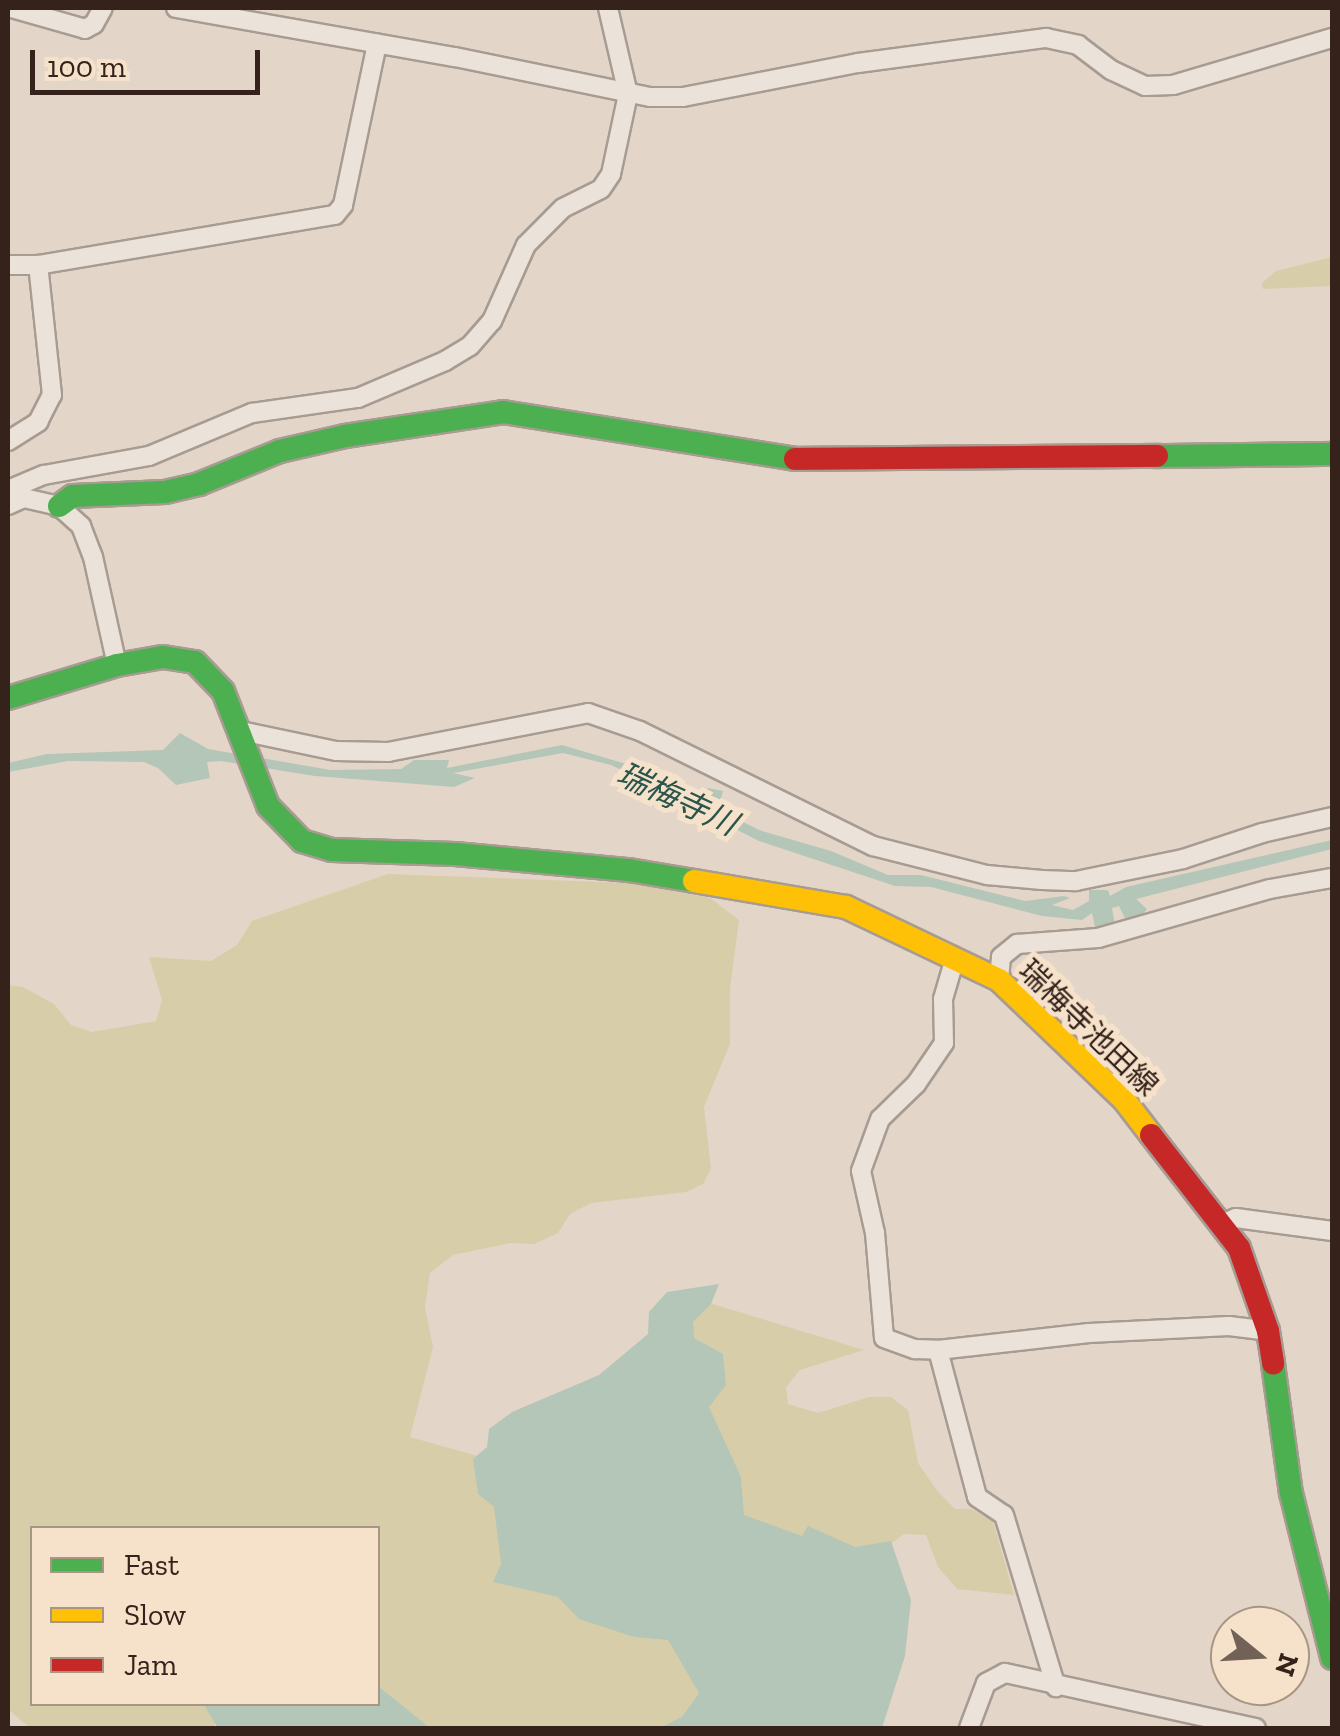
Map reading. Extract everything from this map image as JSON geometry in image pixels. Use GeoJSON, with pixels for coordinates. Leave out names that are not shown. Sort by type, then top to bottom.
{"type":"FeatureCollection","features":[{"type":"Feature","properties":{"kind":"main road"},"geometry":{"type":"LineString","coordinates":[[59,506],[73,496],[165,492],[200,484],[280,451],[345,436],[503,412],[810,461],[1332,454]]}},
{"type":"Feature","properties":{"kind":"main road"},"geometry":{"type":"LineString","coordinates":[[8,698],[116,665],[163,657],[195,662],[223,691],[241,731]]}},
{"type":"Feature","properties":{"kind":"main road","name":"瑞梅寺池田線"},"geometry":{"type":"LineString","coordinates":[[241,731],[268,806],[290,832],[317,847],[629,870],[846,907],[999,980],[1125,1100],[1240,1248],[1268,1331],[1291,1493],[1332,1658]]}},
{"type":"Feature","properties":{"kind":"street"},"geometry":{"type":"LineString","coordinates":[[8,12],[12,8],[85,29],[94,24],[103,8]]}},
{"type":"Feature","properties":{"kind":"street"},"geometry":{"type":"LineString","coordinates":[[176,8],[628,94],[683,97],[858,63],[1046,38],[1064,39],[1111,70],[1145,86],[1174,85],[1332,38]]}},
{"type":"Feature","properties":{"kind":"street"},"geometry":{"type":"LineString","coordinates":[[8,490],[44,475],[149,456],[252,412],[372,394],[470,346],[492,321],[526,245],[564,208],[602,189],[611,174],[628,94],[608,8]]}},
{"type":"Feature","properties":{"kind":"street"},"geometry":{"type":"LineString","coordinates":[[8,265],[38,265],[335,215],[343,204],[376,44]]}},
{"type":"Feature","properties":{"kind":"street"},"geometry":{"type":"LineString","coordinates":[[8,441],[38,422],[52,394],[38,265]]}},
{"type":"Feature","properties":{"kind":"street"},"geometry":{"type":"LineString","coordinates":[[8,505],[24,498],[59,506],[86,538],[116,665]]}},
{"type":"Feature","properties":{"kind":"street"},"geometry":{"type":"LineString","coordinates":[[241,731],[336,751],[388,752],[588,714],[640,731],[874,846],[987,875],[1042,880],[1076,881],[1183,858],[1262,833],[1332,817]]}},
{"type":"Feature","properties":{"kind":"street"},"geometry":{"type":"LineString","coordinates":[[999,980],[1000,957],[1016,944],[1098,938],[1270,890],[1332,878]]}},
{"type":"Feature","properties":{"kind":"street"},"geometry":{"type":"LineString","coordinates":[[956,958],[942,999],[944,1044],[916,1084],[880,1119],[861,1171],[875,1233],[884,1338],[903,1346],[938,1350],[1088,1333],[1229,1326],[1268,1331]]}},
{"type":"Feature","properties":{"kind":"street"},"geometry":{"type":"LineString","coordinates":[[1222,1224],[1236,1218],[1332,1231]]}},
{"type":"Feature","properties":{"kind":"street"},"geometry":{"type":"LineString","coordinates":[[938,1350],[977,1497],[1004,1514],[1056,1687]]}},
{"type":"Feature","properties":{"kind":"street"},"geometry":{"type":"LineString","coordinates":[[970,1728],[977,1702],[993,1676],[1005,1673],[1256,1728]]}},
{"type":"Feature","properties":{"kind":"shaded area"},"geometry":{"type":"Polygon","coordinates":[[[1332,257],[1332,286],[1263,289],[1262,283],[1276,271],[1332,257]]]}},
{"type":"Feature","properties":{"kind":"shaded area","name":"瑞梅寺川"},"geometry":{"type":"Polygon","coordinates":[[[180,733],[208,749],[331,770],[401,769],[414,760],[449,760],[447,768],[562,745],[643,769],[700,800],[708,788],[723,791],[718,809],[759,830],[831,851],[888,875],[921,875],[1025,901],[1064,896],[1070,898],[1052,905],[1073,910],[1089,901],[1089,890],[1108,890],[1110,896],[1126,887],[1332,840],[1332,849],[1136,899],[1147,909],[1142,916],[1125,918],[1119,906],[1112,908],[1115,926],[1096,932],[1092,913],[1082,920],[1042,916],[931,887],[895,886],[759,841],[714,818],[707,827],[698,828],[694,805],[611,765],[563,753],[453,773],[475,778],[454,787],[315,776],[221,761],[207,762],[210,778],[176,785],[158,768],[144,762],[68,761],[8,772],[8,763],[47,754],[163,750],[180,733]]]}},
{"type":"Feature","properties":{"kind":"shaded area"},"geometry":{"type":"Polygon","coordinates":[[[388,874],[629,883],[710,898],[739,920],[730,989],[730,1044],[704,1107],[711,1169],[703,1184],[686,1192],[591,1203],[570,1214],[558,1233],[534,1244],[511,1243],[453,1255],[430,1273],[425,1307],[433,1347],[410,1437],[506,1464],[700,1641],[713,1706],[687,1728],[393,1728],[379,1706],[380,1526],[30,1526],[30,1706],[233,1706],[212,1728],[30,1728],[8,1709],[8,985],[23,987],[54,1004],[71,1025],[92,1032],[156,1021],[162,1000],[149,957],[211,961],[237,945],[252,921],[388,874]]]}},
{"type":"Feature","properties":{"kind":"shaded area"},"geometry":{"type":"Polygon","coordinates":[[[719,1284],[711,1304],[693,1322],[694,1338],[723,1354],[726,1385],[709,1407],[741,1477],[744,1515],[802,1536],[808,1526],[855,1547],[891,1541],[911,1600],[905,1656],[882,1728],[659,1728],[682,1717],[699,1693],[668,1640],[634,1637],[579,1619],[558,1597],[493,1582],[501,1564],[494,1507],[478,1494],[473,1459],[487,1447],[489,1429],[512,1412],[599,1375],[648,1334],[649,1312],[667,1292],[719,1284]]]}},
{"type":"Feature","properties":{"kind":"shaded area"},"geometry":{"type":"Polygon","coordinates":[[[703,1301],[864,1350],[800,1370],[786,1387],[788,1404],[818,1413],[869,1397],[891,1397],[908,1410],[918,1463],[938,1492],[955,1509],[971,1509],[993,1521],[1014,1595],[957,1589],[938,1567],[926,1535],[904,1534],[880,1552],[768,1536],[730,1508],[686,1332],[703,1301]]]}},
{"type":"Feature","properties":{"kind":"shaded area"},"geometry":{"type":"Polygon","coordinates":[[[380,1688],[430,1728],[218,1728],[205,1706],[380,1706],[380,1688]]]}},
{"type":"Feature","properties":{"kind":"traffic: fast"},"geometry":{"type":"LineString","coordinates":[[59,506],[73,496],[165,492],[199,484],[280,451],[345,436],[503,412],[795,459]]}},
{"type":"Feature","properties":{"kind":"traffic: fast"},"geometry":{"type":"LineString","coordinates":[[1157,456],[1332,454]]}},
{"type":"Feature","properties":{"kind":"traffic: fast"},"geometry":{"type":"LineString","coordinates":[[8,698],[117,665],[163,657],[195,662],[223,691],[268,806],[302,841],[332,850],[455,854],[629,870],[694,881]]}},
{"type":"Feature","properties":{"kind":"traffic: fast"},"geometry":{"type":"LineString","coordinates":[[1273,1364],[1291,1493],[1332,1658]]}},
{"type":"Feature","properties":{"kind":"traffic: slow"},"geometry":{"type":"LineString","coordinates":[[694,881],[846,907],[999,980],[1125,1101],[1151,1135]]}},
{"type":"Feature","properties":{"kind":"traffic: jam"},"geometry":{"type":"LineString","coordinates":[[795,459],[1157,456]]}},
{"type":"Feature","properties":{"kind":"traffic: jam"},"geometry":{"type":"LineString","coordinates":[[1151,1135],[1239,1248],[1268,1331],[1273,1364]]}}]}
